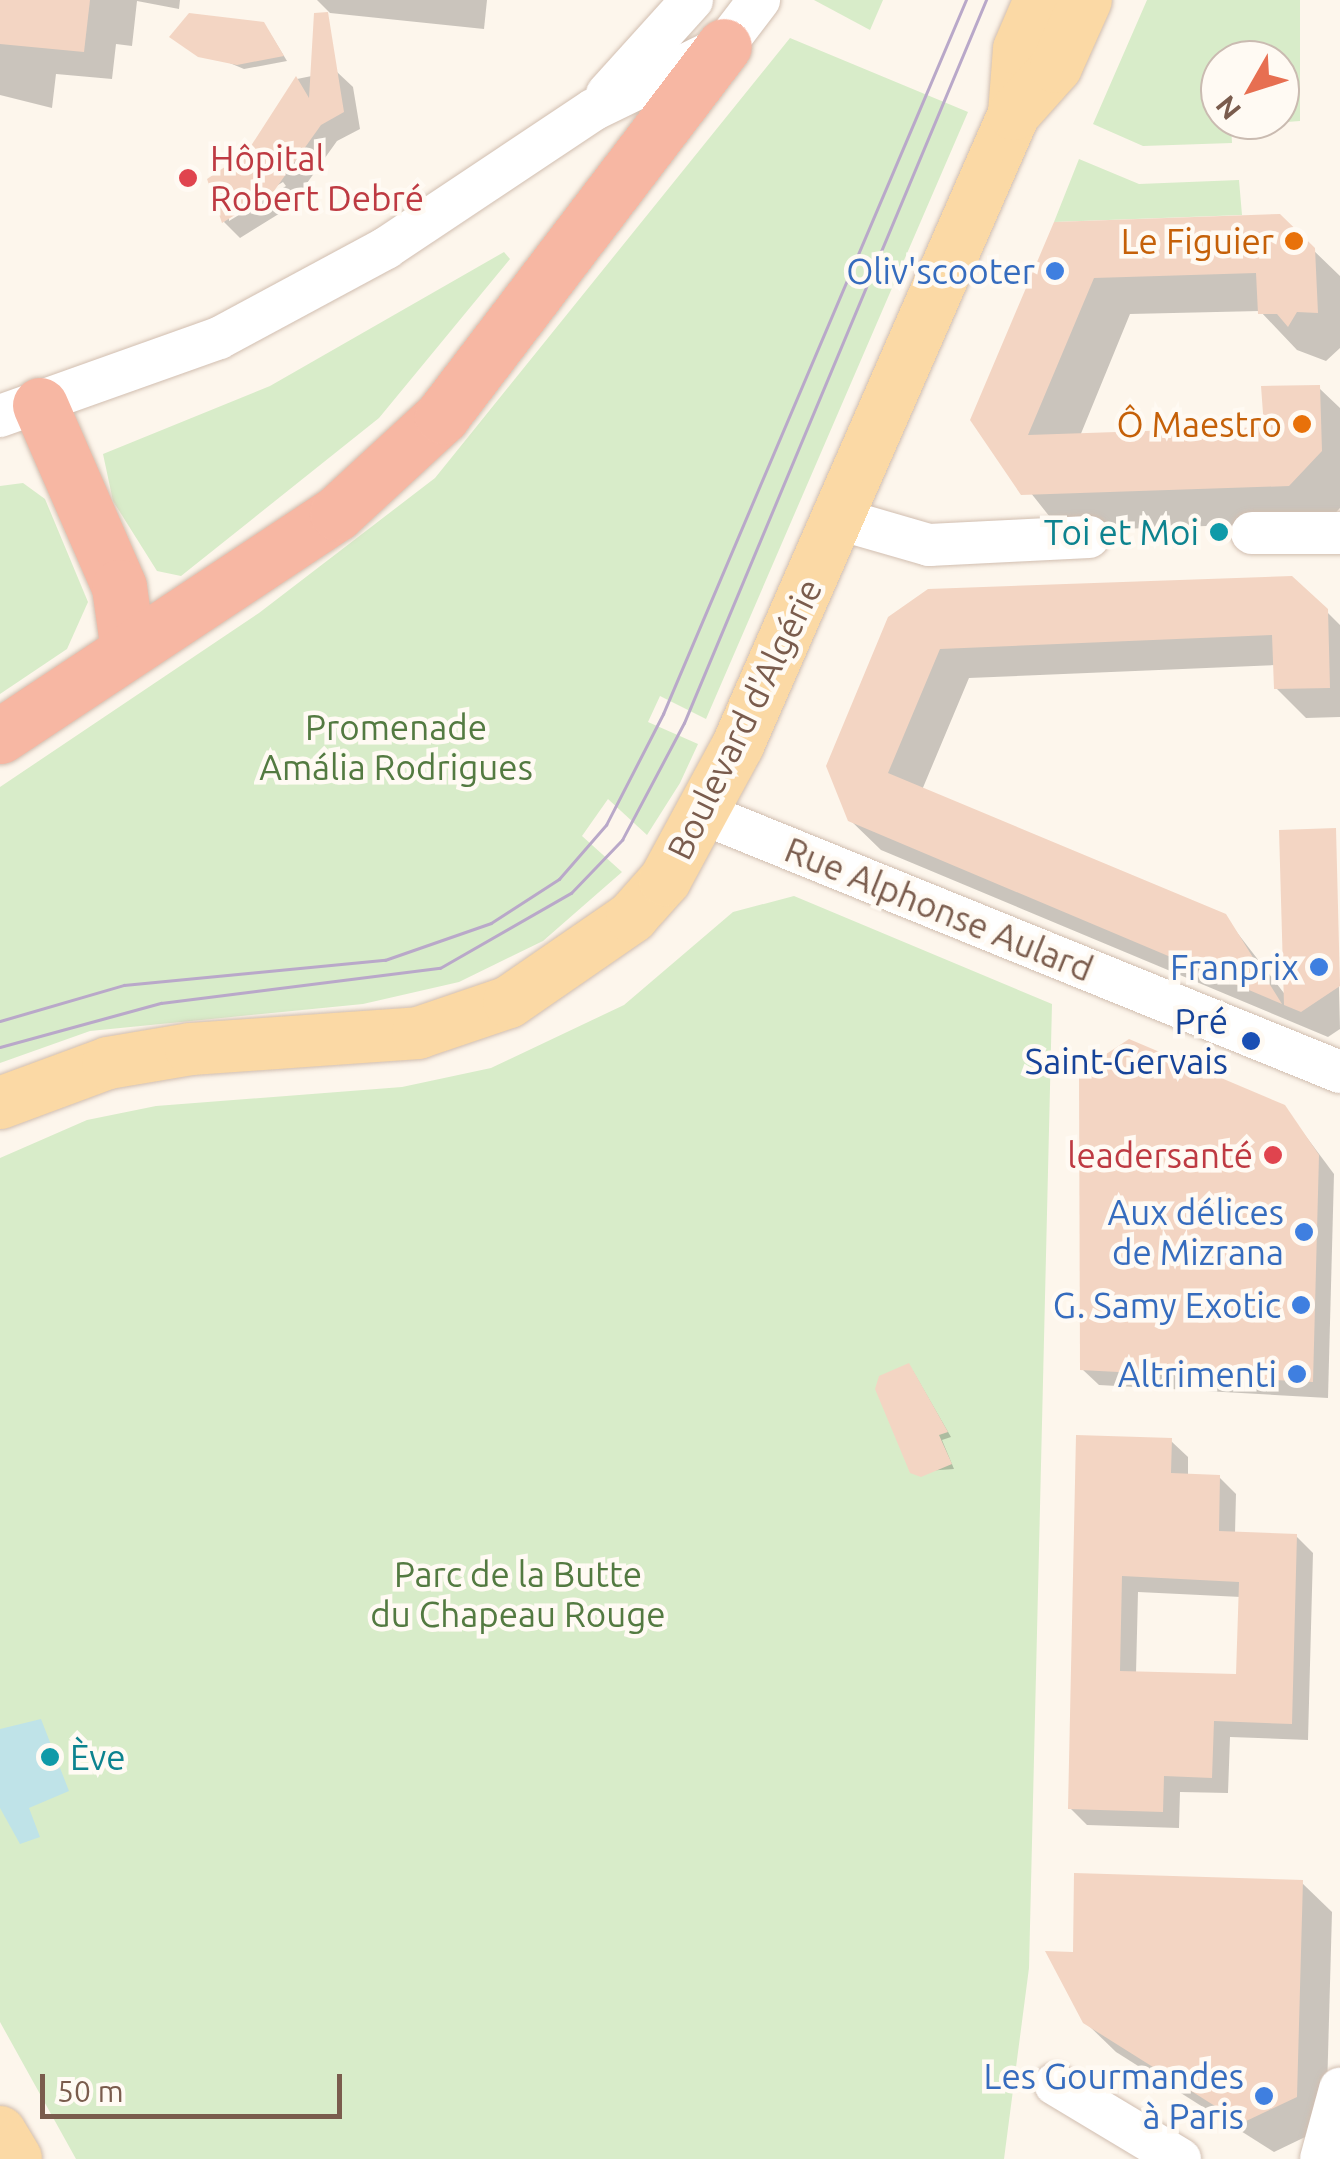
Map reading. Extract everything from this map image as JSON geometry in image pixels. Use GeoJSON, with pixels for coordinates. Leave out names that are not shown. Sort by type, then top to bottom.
{"type":"FeatureCollection","features":[{"type":"Feature","properties":{"kind":"highway"},"geometry":{"type":"LineString","coordinates":[[0,736],[338,513],[442,416],[724,46]]}},
{"type":"Feature","properties":{"kind":"highway"},"geometry":{"type":"LineString","coordinates":[[20,411],[119,587],[128,650]]}},
{"type":"Feature","properties":{"kind":"main road","name":"Boulevard d'Algérie"},"geometry":{"type":"LineString","coordinates":[[0,1103],[108,1063],[418,1033],[509,1002],[632,917],[704,814],[838,519],[1014,114],[1020,49],[1040,0]]}},
{"type":"Feature","properties":{"kind":"main road","name":"Boulevard d'Algérie"},"geometry":{"type":"LineString","coordinates":[[1014,114],[1056,67],[1086,0]]}},
{"type":"Feature","properties":{"kind":"main road"},"geometry":{"type":"LineString","coordinates":[[0,2132],[16,2159]]}},
{"type":"Feature","properties":{"kind":"street"},"geometry":{"type":"LineString","coordinates":[[593,110],[692,0]]}},
{"type":"Feature","properties":{"kind":"street"},"geometry":{"type":"LineString","coordinates":[[20,411],[219,338],[386,248],[593,110],[724,46],[759,0]]}},
{"type":"Feature","properties":{"kind":"street"},"geometry":{"type":"LineString","coordinates":[[838,519],[928,545],[1089,537]]}},
{"type":"Feature","properties":{"kind":"street"},"geometry":{"type":"LineString","coordinates":[[1252,533],[1340,533]]}},
{"type":"Feature","properties":{"kind":"street","name":"Rue Alphonse Aulard"},"geometry":{"type":"LineString","coordinates":[[704,814],[1340,1072]]}},
{"type":"Feature","properties":{"kind":"street"},"geometry":{"type":"LineString","coordinates":[[1055,2084],[1180,2159]]}},
{"type":"Feature","properties":{"kind":"street"},"geometry":{"type":"LineString","coordinates":[[1321,2159],[1340,2089]]}},
{"type":"Feature","properties":{"kind":"green space"},"geometry":{"type":"Polygon","coordinates":[[[814,0],[883,0],[870,30],[814,0]]]}},
{"type":"Feature","properties":{"kind":"green space"},"geometry":{"type":"Polygon","coordinates":[[[1147,0],[1300,0],[1300,40],[1200,40],[1200,140],[1232,143],[1143,146],[1093,124],[1147,0]]]}},
{"type":"Feature","properties":{"kind":"green space","name":"Promenade Amália Rodrigues"},"geometry":{"type":"Polygon","coordinates":[[[790,38],[968,112],[706,719],[660,696],[648,722],[698,744],[680,783],[647,835],[608,799],[582,836],[622,872],[543,941],[459,982],[363,1004],[90,1031],[0,1063],[0,787],[259,613],[435,478],[790,38]]]}},
{"type":"Feature","properties":{"kind":"green space"},"geometry":{"type":"Polygon","coordinates":[[[1079,159],[1139,184],[1239,180],[1242,215],[1054,222],[1079,159]]]}},
{"type":"Feature","properties":{"kind":"green space"},"geometry":{"type":"Polygon","coordinates":[[[504,252],[510,259],[379,418],[181,576],[157,571],[113,501],[103,454],[270,386],[504,252]]]}},
{"type":"Feature","properties":{"kind":"green space"},"geometry":{"type":"Polygon","coordinates":[[[23,483],[45,499],[88,602],[67,649],[0,694],[0,486],[23,483]]]}},
{"type":"Feature","properties":{"kind":"green space","name":"Parc de la Butte du Chapeau Rouge"},"geometry":{"type":"Polygon","coordinates":[[[794,896],[1052,1004],[1029,1968],[1004,2159],[76,2159],[0,2022],[0,1158],[87,1120],[156,1106],[402,1087],[491,1068],[624,1005],[733,912],[794,896]]]}},
{"type":"Feature","properties":{"kind":"water"},"geometry":{"type":"Polygon","coordinates":[[[41,1719],[69,1791],[29,1808],[40,1837],[20,1844],[0,1808],[0,1729],[41,1719]]]}},
{"type":"Feature","properties":{"kind":"building"},"geometry":{"type":"Polygon","coordinates":[[[0,0],[90,0],[84,52],[0,44],[0,0]]]}},
{"type":"Feature","properties":{"kind":"building"},"geometry":{"type":"Polygon","coordinates":[[[328,12],[344,112],[321,125],[274,191],[222,223],[207,179],[247,152],[296,76],[309,98],[314,13],[328,12]]]}},
{"type":"Feature","properties":{"kind":"building"},"geometry":{"type":"Polygon","coordinates":[[[189,13],[264,22],[284,56],[237,65],[198,57],[169,37],[189,13]]]}},
{"type":"Feature","properties":{"kind":"building"},"geometry":{"type":"Polygon","coordinates":[[[1280,214],[1315,248],[1318,313],[1297,312],[1288,327],[1277,314],[1258,314],[1256,273],[1094,278],[1028,435],[1264,427],[1261,386],[1320,385],[1322,451],[1289,486],[1021,495],[970,420],[1054,222],[1280,214]]]}},
{"type":"Feature","properties":{"kind":"building"},"geometry":{"type":"Polygon","coordinates":[[[1292,576],[1328,609],[1330,688],[1274,689],[1272,635],[940,649],[888,773],[1226,914],[1282,1004],[848,821],[826,766],[888,617],[928,589],[1292,576]]]}},
{"type":"Feature","properties":{"kind":"building"},"geometry":{"type":"Polygon","coordinates":[[[1336,828],[1340,986],[1301,1012],[1284,1005],[1279,830],[1336,828]]]}},
{"type":"Feature","properties":{"kind":"building"},"geometry":{"type":"Polygon","coordinates":[[[1129,1039],[1285,1105],[1319,1155],[1313,1382],[1080,1370],[1079,1072],[1129,1039]]]}},
{"type":"Feature","properties":{"kind":"building"},"geometry":{"type":"Polygon","coordinates":[[[909,1363],[948,1432],[939,1435],[952,1464],[921,1477],[910,1473],[875,1389],[879,1376],[909,1363]]]}},
{"type":"Feature","properties":{"kind":"building"},"geometry":{"type":"Polygon","coordinates":[[[1076,1435],[1172,1438],[1171,1473],[1220,1475],[1219,1531],[1297,1534],[1292,1724],[1214,1721],[1212,1778],[1164,1776],[1163,1812],[1068,1809],[1076,1435]],[[1122,1576],[1120,1671],[1236,1674],[1239,1582],[1122,1576]]]}},
{"type":"Feature","properties":{"kind":"building"},"geometry":{"type":"Polygon","coordinates":[[[1074,1873],[1303,1880],[1297,2097],[1242,2123],[1083,2023],[1045,1951],[1073,1952],[1074,1873]]]}},
{"type":"Feature","properties":{"kind":"tram line"},"geometry":{"type":"LineString","coordinates":[[0,1021],[124,985],[385,960],[491,923],[559,879],[606,825],[663,714],[966,0]]}},
{"type":"Feature","properties":{"kind":"tram line"},"geometry":{"type":"LineString","coordinates":[[0,1047],[161,1003],[440,968],[571,893],[622,840],[684,723],[986,0]]}},
{"type":"Feature","properties":{"kind":"place","name":"Hôpital Robert Debré"},"geometry":{"type":"Point","coordinates":[188,178]}},
{"type":"Feature","properties":{"kind":"place","name":"Le Figuier"},"geometry":{"type":"Point","coordinates":[1294,241]}},
{"type":"Feature","properties":{"kind":"place","name":"Oliv'scooter"},"geometry":{"type":"Point","coordinates":[1055,271]}},
{"type":"Feature","properties":{"kind":"place","name":"Ô Maestro"},"geometry":{"type":"Point","coordinates":[1302,424]}},
{"type":"Feature","properties":{"kind":"place","name":"Toi et Moi"},"geometry":{"type":"Point","coordinates":[1219,532]}},
{"type":"Feature","properties":{"kind":"place","name":"Franprix"},"geometry":{"type":"Point","coordinates":[1319,967]}},
{"type":"Feature","properties":{"kind":"place","name":"Pré Saint-Gervais"},"geometry":{"type":"Point","coordinates":[1251,1041]}},
{"type":"Feature","properties":{"kind":"place","name":"leadersanté"},"geometry":{"type":"Point","coordinates":[1273,1155]}},
{"type":"Feature","properties":{"kind":"place","name":"Aux délices de Mizrana"},"geometry":{"type":"Point","coordinates":[1304,1232]}},
{"type":"Feature","properties":{"kind":"place","name":"G. Samy Exotic"},"geometry":{"type":"Point","coordinates":[1301,1305]}},
{"type":"Feature","properties":{"kind":"place","name":"Altrimenti"},"geometry":{"type":"Point","coordinates":[1297,1374]}},
{"type":"Feature","properties":{"kind":"place","name":"Ève"},"geometry":{"type":"Point","coordinates":[50,1757]}},
{"type":"Feature","properties":{"kind":"place","name":"Les Gourmandes à Paris"},"geometry":{"type":"Point","coordinates":[1264,2096]}}]}
